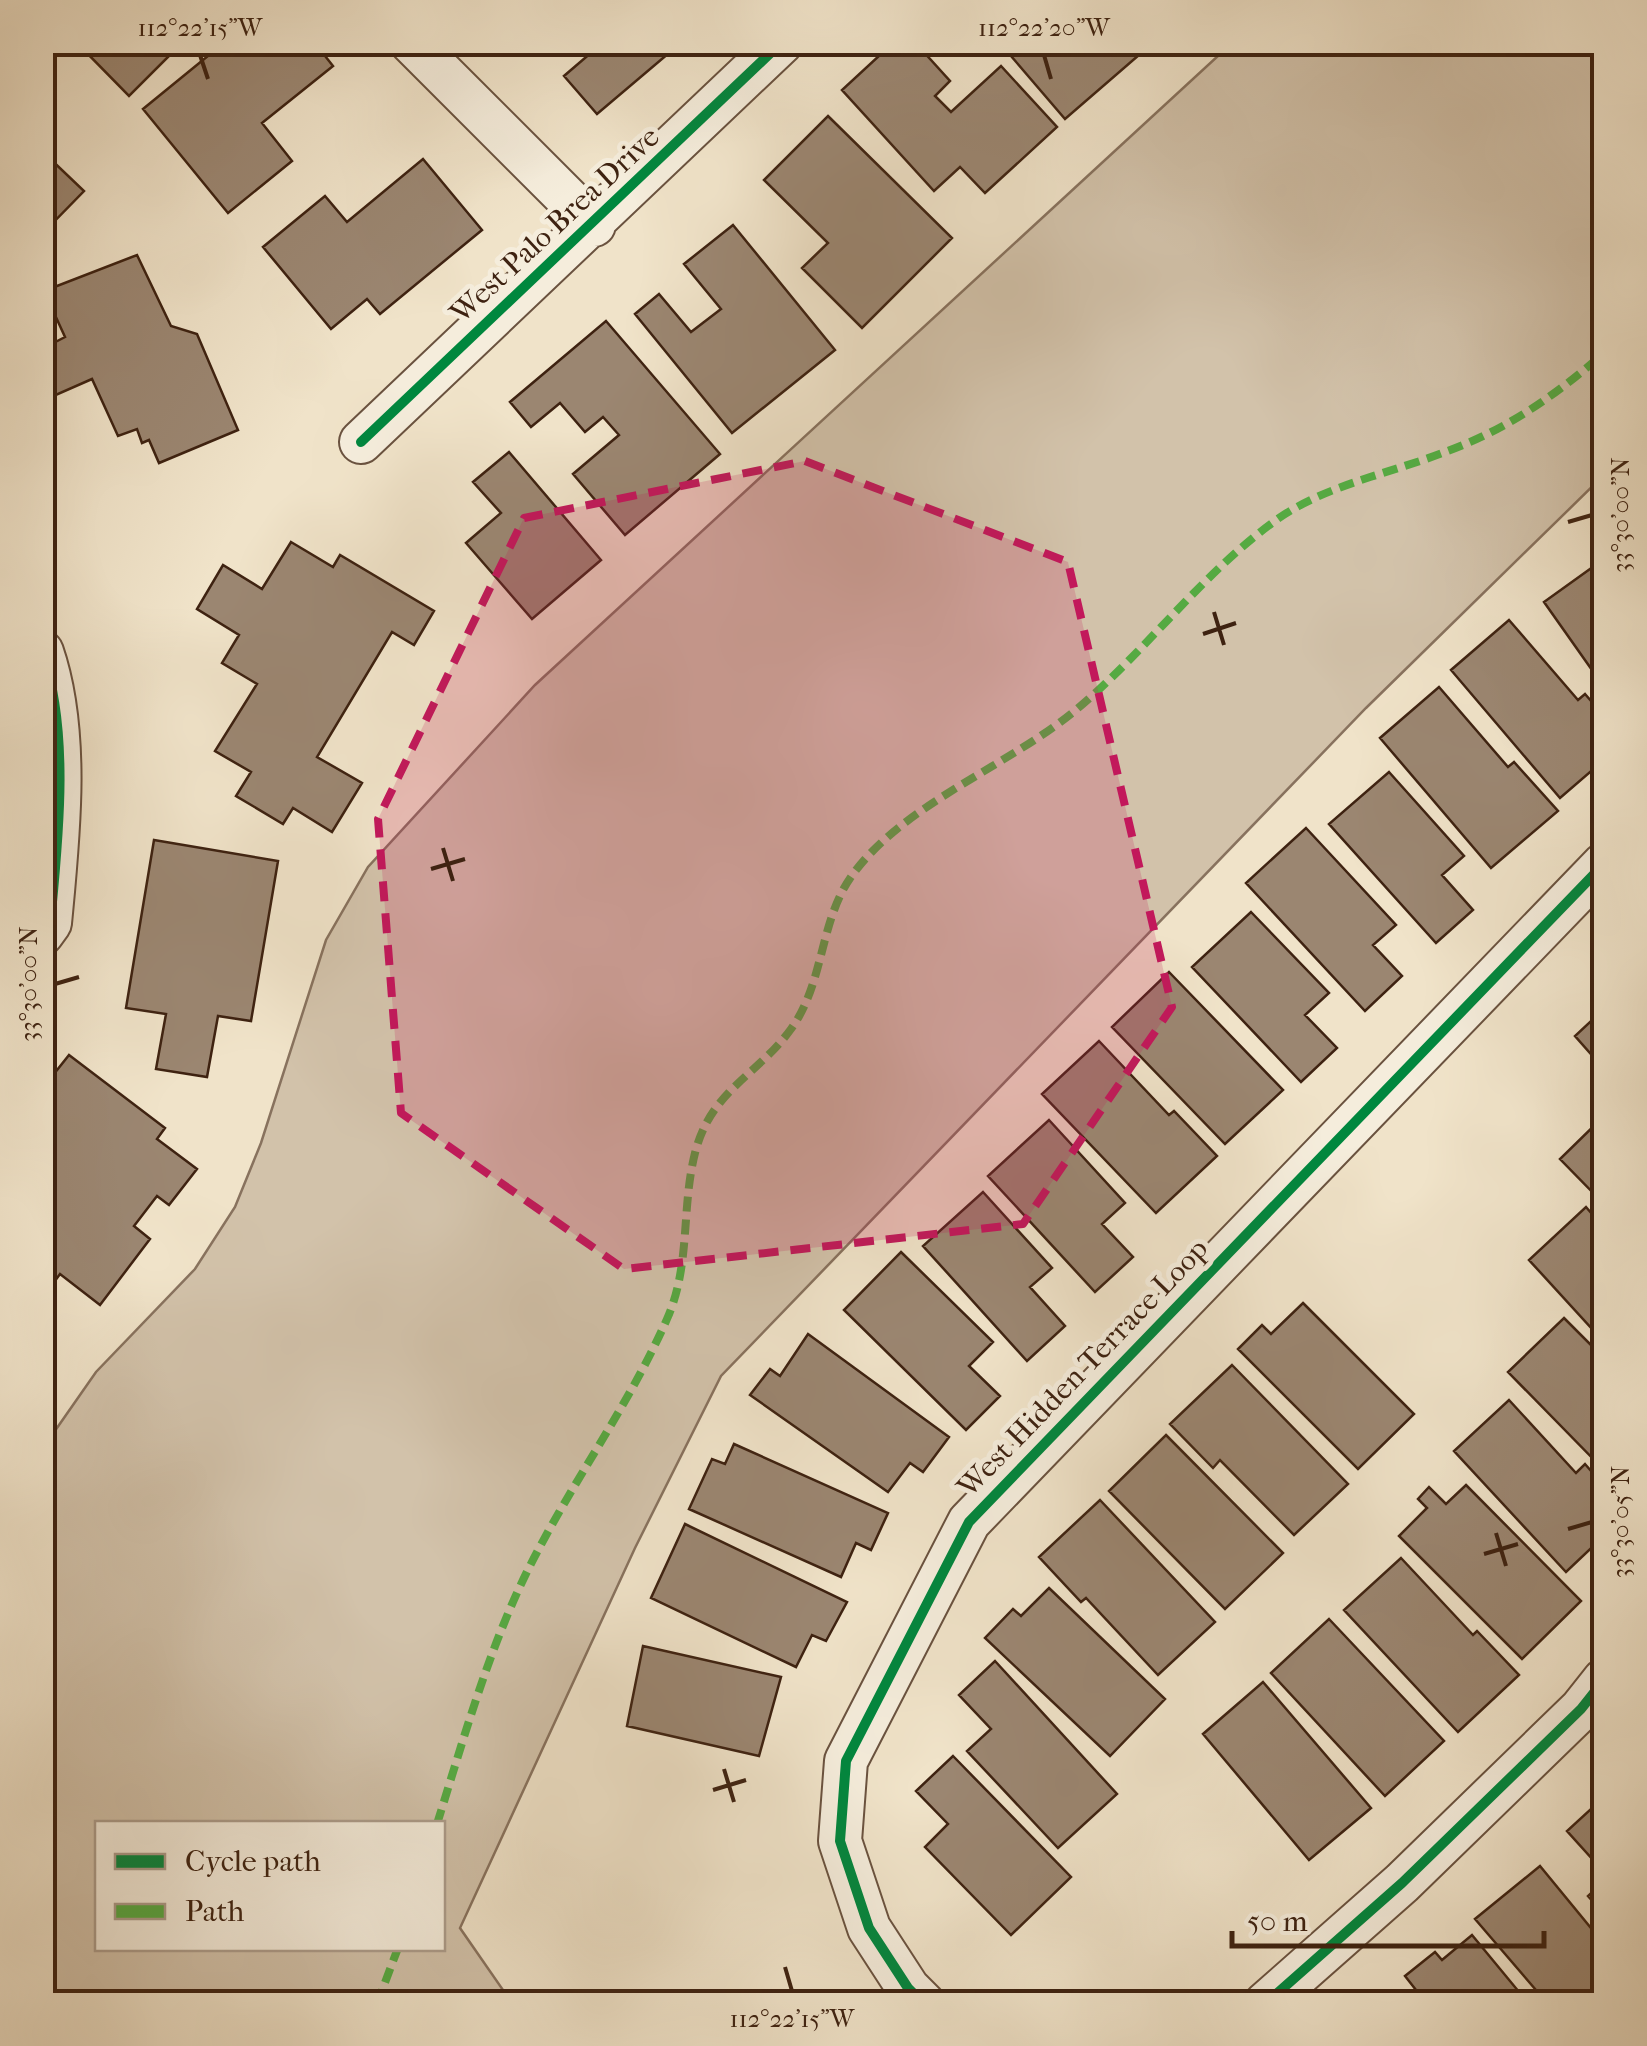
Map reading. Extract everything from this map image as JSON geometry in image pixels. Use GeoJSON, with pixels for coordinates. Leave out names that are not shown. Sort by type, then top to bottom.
{"type":"FeatureCollection","features":[{"type":"Feature","properties":{"kind":"street"},"geometry":{"type":"LineString","coordinates":[[411,42],[594,225]]}},
{"type":"Feature","properties":{"kind":"street","name":"West Palo Brea Drive"},"geometry":{"type":"LineString","coordinates":[[360,442],[594,225],[782,42]]}},
{"type":"Feature","properties":{"kind":"street"},"geometry":{"type":"LineString","coordinates":[[42,652],[53,683],[59,825],[50,923],[42,934]]}},
{"type":"Feature","properties":{"kind":"street","name":"West Hidden Terrace Loop"},"geometry":{"type":"LineString","coordinates":[[924,2004],[908,1988],[870,1928],[840,1841],[846,1761],[970,1522],[1604,864]]}},
{"type":"Feature","properties":{"kind":"street"},"geometry":{"type":"LineString","coordinates":[[1264,2004],[1402,1883],[1581,1709],[1604,1680]]}},
{"type":"Feature","properties":{"kind":"highlighted area"},"geometry":{"type":"Polygon","coordinates":[[[805,461],[1068,562],[1172,1007],[1023,1224],[624,1269],[401,1113],[378,819],[524,518],[805,461]]]}},
{"type":"Feature","properties":{"kind":"shaded area"},"geometry":{"type":"Polygon","coordinates":[[[1232,43],[1604,43],[1604,475],[1366,708],[721,1376],[635,1548],[460,1928],[512,2003],[43,2003],[43,1448],[96,1372],[195,1269],[235,1207],[261,1143],[326,940],[368,867],[535,685],[1232,43]]]}},
{"type":"Feature","properties":{"kind":"building"},"geometry":{"type":"Polygon","coordinates":[[[76,42],[183,42],[129,96],[76,42]]]}},
{"type":"Feature","properties":{"kind":"building"},"geometry":{"type":"Polygon","coordinates":[[[225,42],[314,42],[333,66],[262,123],[292,161],[228,213],[143,109],[225,42]]]}},
{"type":"Feature","properties":{"kind":"building"},"geometry":{"type":"Polygon","coordinates":[[[597,42],[682,42],[597,114],[564,76],[599,46],[597,42]]]}},
{"type":"Feature","properties":{"kind":"building"},"geometry":{"type":"Polygon","coordinates":[[[894,42],[930,42],[922,50],[950,81],[935,96],[951,112],[1001,66],[1057,127],[985,193],[960,167],[934,191],[842,90],[894,42]]]}},
{"type":"Feature","properties":{"kind":"building"},"geometry":{"type":"Polygon","coordinates":[[[999,42],[1154,42],[1065,119],[999,42]]]}},
{"type":"Feature","properties":{"kind":"building"},"geometry":{"type":"Polygon","coordinates":[[[828,116],[952,238],[862,328],[802,268],[828,243],[764,180],[828,116]]]}},
{"type":"Feature","properties":{"kind":"building"},"geometry":{"type":"Polygon","coordinates":[[[42,151],[84,191],[42,234],[42,151]]]}},
{"type":"Feature","properties":{"kind":"building"},"geometry":{"type":"Polygon","coordinates":[[[423,159],[482,230],[380,314],[367,299],[331,329],[263,247],[325,196],[347,222],[423,159]]]}},
{"type":"Feature","properties":{"kind":"building"},"geometry":{"type":"Polygon","coordinates":[[[733,225],[835,350],[732,433],[635,314],[659,294],[691,332],[721,309],[684,264],[733,225]]]}},
{"type":"Feature","properties":{"kind":"building"},"geometry":{"type":"Polygon","coordinates":[[[137,255],[171,326],[197,334],[238,430],[159,463],[149,440],[142,443],[137,429],[118,436],[92,379],[49,398],[42,397],[42,349],[65,337],[44,291],[137,255]]]}},
{"type":"Feature","properties":{"kind":"building"},"geometry":{"type":"Polygon","coordinates":[[[606,321],[720,454],[625,535],[573,474],[619,435],[603,417],[585,432],[560,403],[531,427],[510,402],[606,321]]]}},
{"type":"Feature","properties":{"kind":"building"},"geometry":{"type":"Polygon","coordinates":[[[509,452],[601,560],[532,619],[466,543],[501,513],[473,482],[509,452]]]}},
{"type":"Feature","properties":{"kind":"building"},"geometry":{"type":"Polygon","coordinates":[[[291,542],[333,567],[340,555],[434,611],[414,645],[392,632],[317,757],[362,783],[332,832],[293,808],[283,824],[236,796],[251,772],[215,751],[257,684],[222,663],[239,635],[197,609],[223,565],[262,589],[291,542]]]}},
{"type":"Feature","properties":{"kind":"building"},"geometry":{"type":"Polygon","coordinates":[[[1604,559],[1604,687],[1544,602],[1604,559]]]}},
{"type":"Feature","properties":{"kind":"building"},"geometry":{"type":"Polygon","coordinates":[[[1509,620],[1578,700],[1585,694],[1604,716],[1604,760],[1560,798],[1451,670],[1509,620]]]}},
{"type":"Feature","properties":{"kind":"building"},"geometry":{"type":"Polygon","coordinates":[[[1439,687],[1508,767],[1514,762],[1558,811],[1491,868],[1380,738],[1439,687]]]}},
{"type":"Feature","properties":{"kind":"building"},"geometry":{"type":"Polygon","coordinates":[[[1389,772],[1464,856],[1442,875],[1473,910],[1436,943],[1329,824],[1389,772]]]}},
{"type":"Feature","properties":{"kind":"building"},"geometry":{"type":"Polygon","coordinates":[[[1306,828],[1396,925],[1373,945],[1402,976],[1365,1011],[1246,883],[1306,828]]]}},
{"type":"Feature","properties":{"kind":"building"},"geometry":{"type":"Polygon","coordinates":[[[154,840],[278,861],[251,1021],[218,1016],[207,1077],[156,1069],[166,1014],[126,1008],[154,840]]]}},
{"type":"Feature","properties":{"kind":"building"},"geometry":{"type":"Polygon","coordinates":[[[1251,912],[1329,993],[1305,1015],[1337,1048],[1301,1082],[1192,967],[1251,912]]]}},
{"type":"Feature","properties":{"kind":"building"},"geometry":{"type":"Polygon","coordinates":[[[1169,972],[1283,1090],[1225,1144],[1112,1027],[1169,972]]]}},
{"type":"Feature","properties":{"kind":"building"},"geometry":{"type":"Polygon","coordinates":[[[1604,1009],[1604,1069],[1575,1036],[1604,1009]]]}},
{"type":"Feature","properties":{"kind":"building"},"geometry":{"type":"Polygon","coordinates":[[[1099,1041],[1169,1115],[1174,1111],[1217,1156],[1156,1213],[1042,1094],[1099,1041]]]}},
{"type":"Feature","properties":{"kind":"building"},"geometry":{"type":"Polygon","coordinates":[[[69,1055],[165,1128],[157,1139],[197,1169],[169,1205],[157,1196],[134,1226],[150,1239],[100,1305],[60,1274],[49,1289],[42,1285],[42,1089],[69,1055]]]}},
{"type":"Feature","properties":{"kind":"building"},"geometry":{"type":"Polygon","coordinates":[[[1604,1116],[1604,1204],[1560,1159],[1604,1116]]]}},
{"type":"Feature","properties":{"kind":"building"},"geometry":{"type":"Polygon","coordinates":[[[1049,1120],[1125,1203],[1102,1224],[1133,1257],[1095,1292],[988,1176],[1049,1120]]]}},
{"type":"Feature","properties":{"kind":"building"},"geometry":{"type":"Polygon","coordinates":[[[983,1192],[1052,1268],[1030,1287],[1065,1326],[1027,1361],[923,1246],[983,1192]]]}},
{"type":"Feature","properties":{"kind":"building"},"geometry":{"type":"Polygon","coordinates":[[[1586,1207],[1604,1228],[1604,1342],[1529,1260],[1586,1207]]]}},
{"type":"Feature","properties":{"kind":"building"},"geometry":{"type":"Polygon","coordinates":[[[901,1252],[993,1342],[969,1366],[1000,1396],[966,1430],[844,1310],[901,1252]]]}},
{"type":"Feature","properties":{"kind":"building"},"geometry":{"type":"Polygon","coordinates":[[[1303,1303],[1414,1414],[1358,1469],[1238,1349],[1262,1325],[1271,1334],[1303,1303]]]}},
{"type":"Feature","properties":{"kind":"building"},"geometry":{"type":"Polygon","coordinates":[[[1564,1318],[1604,1358],[1604,1470],[1508,1372],[1564,1318]]]}},
{"type":"Feature","properties":{"kind":"building"},"geometry":{"type":"Polygon","coordinates":[[[808,1334],[949,1437],[923,1472],[910,1463],[888,1492],[750,1395],[770,1369],[780,1376],[808,1334]]]}},
{"type":"Feature","properties":{"kind":"building"},"geometry":{"type":"Polygon","coordinates":[[[1232,1365],[1348,1484],[1294,1535],[1220,1460],[1213,1468],[1170,1424],[1232,1365]]]}},
{"type":"Feature","properties":{"kind":"building"},"geometry":{"type":"Polygon","coordinates":[[[1509,1400],[1576,1473],[1585,1464],[1604,1486],[1604,1536],[1566,1572],[1454,1451],[1509,1400]]]}},
{"type":"Feature","properties":{"kind":"building"},"geometry":{"type":"Polygon","coordinates":[[[1166,1435],[1283,1553],[1225,1609],[1109,1491],[1166,1435]]]}},
{"type":"Feature","properties":{"kind":"building"},"geometry":{"type":"Polygon","coordinates":[[[734,1444],[888,1513],[871,1550],[856,1543],[841,1577],[689,1509],[712,1459],[725,1464],[734,1444]]]}},
{"type":"Feature","properties":{"kind":"building"},"geometry":{"type":"Polygon","coordinates":[[[1466,1485],[1581,1601],[1522,1659],[1399,1536],[1427,1508],[1418,1499],[1429,1487],[1446,1504],[1466,1485]]]}},
{"type":"Feature","properties":{"kind":"building"},"geometry":{"type":"Polygon","coordinates":[[[1100,1500],[1215,1622],[1158,1675],[1086,1598],[1081,1602],[1039,1557],[1100,1500]]]}},
{"type":"Feature","properties":{"kind":"building"},"geometry":{"type":"Polygon","coordinates":[[[685,1524],[847,1602],[826,1641],[812,1635],[796,1667],[651,1598],[685,1524]]]}},
{"type":"Feature","properties":{"kind":"building"},"geometry":{"type":"Polygon","coordinates":[[[1401,1558],[1473,1635],[1477,1631],[1519,1675],[1458,1732],[1344,1610],[1401,1558]]]}},
{"type":"Feature","properties":{"kind":"building"},"geometry":{"type":"Polygon","coordinates":[[[1049,1588],[1165,1699],[1110,1756],[985,1638],[1013,1609],[1021,1616],[1049,1588]]]}},
{"type":"Feature","properties":{"kind":"building"},"geometry":{"type":"Polygon","coordinates":[[[1329,1619],[1444,1741],[1385,1796],[1271,1673],[1329,1619]]]}},
{"type":"Feature","properties":{"kind":"building"},"geometry":{"type":"Polygon","coordinates":[[[643,1646],[781,1677],[759,1756],[627,1726],[643,1646]]]}},
{"type":"Feature","properties":{"kind":"building"},"geometry":{"type":"Polygon","coordinates":[[[995,1661],[1117,1794],[1058,1848],[967,1751],[991,1729],[959,1695],[995,1661]]]}},
{"type":"Feature","properties":{"kind":"building"},"geometry":{"type":"Polygon","coordinates":[[[1263,1682],[1371,1808],[1309,1860],[1203,1734],[1263,1682]]]}},
{"type":"Feature","properties":{"kind":"building"},"geometry":{"type":"Polygon","coordinates":[[[953,1756],[1071,1877],[1011,1935],[925,1847],[948,1824],[916,1791],[953,1756]]]}},
{"type":"Feature","properties":{"kind":"building"},"geometry":{"type":"Polygon","coordinates":[[[1604,1797],[1604,1872],[1567,1831],[1604,1797]]]}},
{"type":"Feature","properties":{"kind":"building"},"geometry":{"type":"Polygon","coordinates":[[[1540,1866],[1604,1944],[1604,2004],[1548,2004],[1475,1919],[1540,1866]]]}},
{"type":"Feature","properties":{"kind":"building"},"geometry":{"type":"Polygon","coordinates":[[[1604,1881],[1604,1914],[1588,1896],[1604,1881]]]}},
{"type":"Feature","properties":{"kind":"building"},"geometry":{"type":"Polygon","coordinates":[[[1472,1935],[1529,2004],[1427,2004],[1405,1976],[1435,1952],[1442,1960],[1472,1935]]]}},
{"type":"Feature","properties":{"kind":"marked path"},"geometry":{"type":"LineString","coordinates":[[438,1821],[486,1670],[523,1580],[634,1386],[675,1299],[691,1174],[702,1132],[723,1098],[778,1045],[802,1011],[834,911],[853,874],[900,826],[1077,709],[1226,562],[1279,518],[1338,488],[1489,433],[1567,384],[1604,353]]}},
{"type":"Feature","properties":{"kind":"marked path"},"geometry":{"type":"LineString","coordinates":[[377,2004],[397,1951]]}},
{"type":"Feature","properties":{"kind":"cycle path"},"geometry":{"type":"LineString","coordinates":[[361,442],[782,42]]}},
{"type":"Feature","properties":{"kind":"cycle path"},"geometry":{"type":"LineString","coordinates":[[42,652],[51,683],[59,751],[50,923],[42,934]]}},
{"type":"Feature","properties":{"kind":"cycle path"},"geometry":{"type":"LineString","coordinates":[[924,2004],[908,1988],[869,1928],[840,1841],[846,1761],[969,1522],[1604,864]]}},
{"type":"Feature","properties":{"kind":"cycle path"},"geometry":{"type":"LineString","coordinates":[[1265,2004],[1402,1883],[1581,1709],[1604,1680]]}}]}
